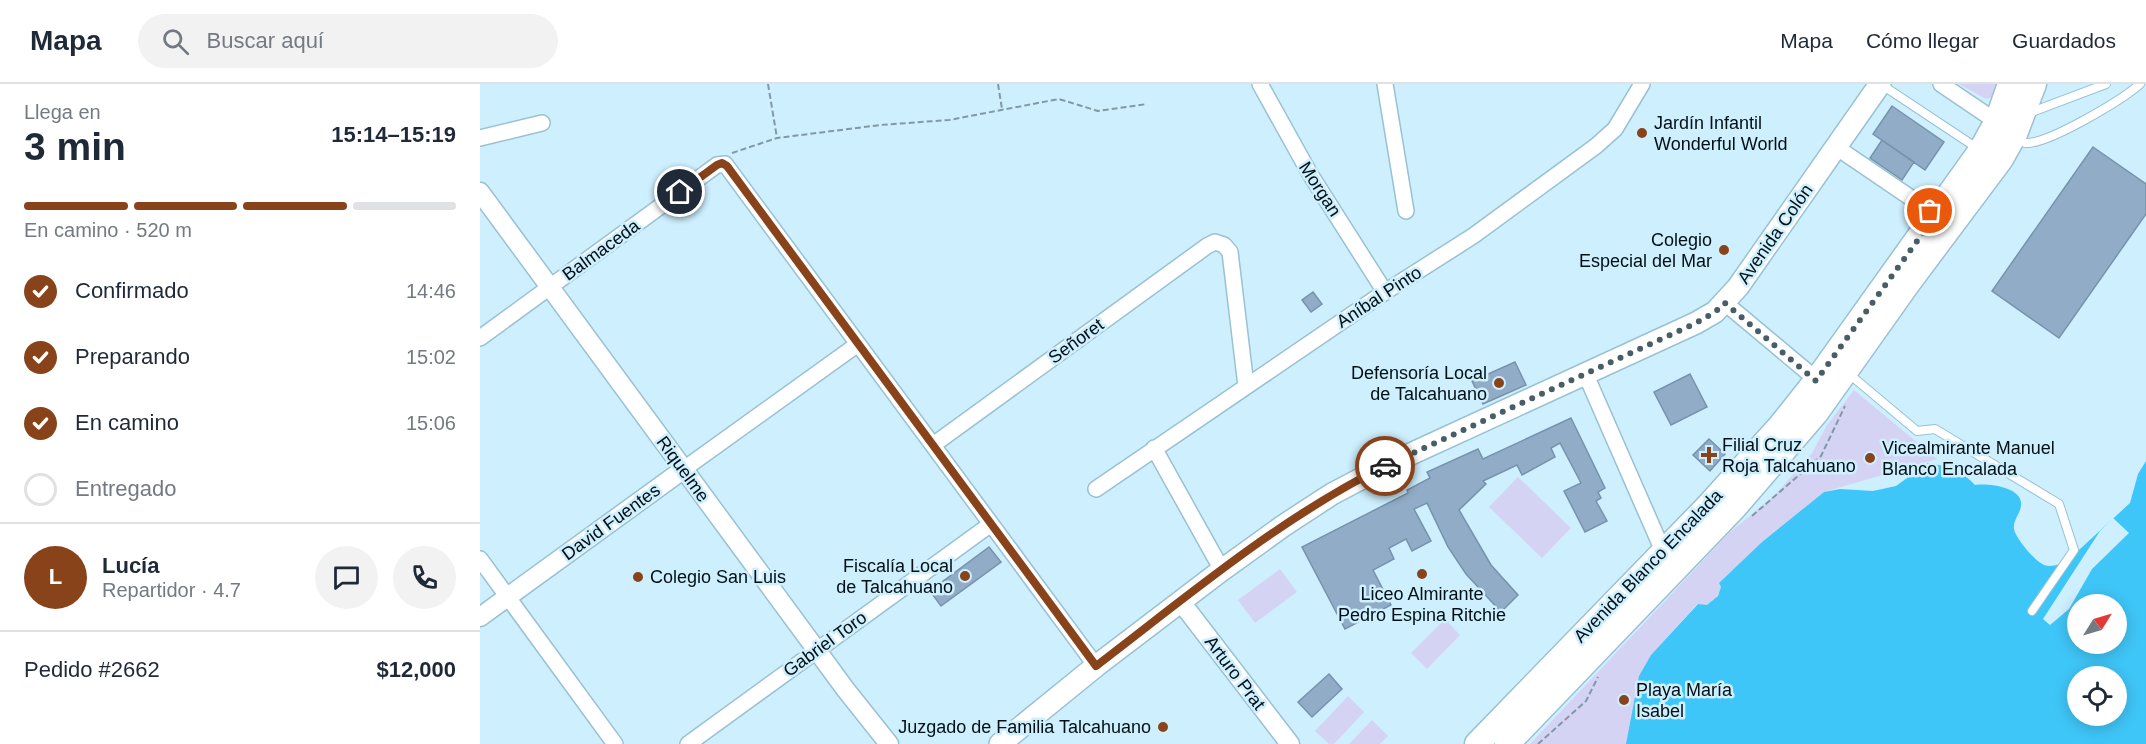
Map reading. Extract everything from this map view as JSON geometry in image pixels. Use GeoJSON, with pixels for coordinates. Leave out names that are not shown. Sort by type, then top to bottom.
{"type":"FeatureCollection","features":[{"type":"Feature","properties":{"kind":"main road","name":"Avenida Colón"},"geometry":{"type":"LineString","coordinates":[[1000,744],[1096,666],[1222,570],[1307,509],[1360,479],[1586,375],[1715,312],[1738,287],[1880,84]]}},
{"type":"Feature","properties":{"kind":"main road","name":"Avenida Blanco Encalada"},"geometry":{"type":"LineString","coordinates":[[2010,84],[2012,124]]}},
{"type":"Feature","properties":{"kind":"main road","name":"Avenida Blanco Encalada"},"geometry":{"type":"LineString","coordinates":[[1477,744],[1663,552],[1799,405],[1846,372],[1908,282],[1985,182],[2034,84]]}},
{"type":"Feature","properties":{"kind":"main road","name":"Avenida Blanco Encalada"},"geometry":{"type":"LineString","coordinates":[[1507,744],[1734,508],[1799,434],[1824,387],[1936,215],[1981,150],[2012,124]]}},
{"type":"Feature","properties":{"kind":"street","name":"Morgan"},"geometry":{"type":"LineString","coordinates":[[1260,84],[1300,158],[1385,292]]}},
{"type":"Feature","properties":{"kind":"street"},"geometry":{"type":"LineString","coordinates":[[1386,84],[1406,211]]}},
{"type":"Feature","properties":{"kind":"street","name":"Aníbal Pinto"},"geometry":{"type":"LineString","coordinates":[[1096,489],[1385,292],[1479,232],[1603,141],[1615,129],[1642,84]]}},
{"type":"Feature","properties":{"kind":"street"},"geometry":{"type":"LineString","coordinates":[[1941,84],[2012,124]]}},
{"type":"Feature","properties":{"kind":"street"},"geometry":{"type":"LineString","coordinates":[[480,138],[542,123]]}},
{"type":"Feature","properties":{"kind":"street"},"geometry":{"type":"LineString","coordinates":[[1836,147],[1936,215]]}},
{"type":"Feature","properties":{"kind":"street"},"geometry":{"type":"LineString","coordinates":[[722,163],[727,166],[1096,666]]}},
{"type":"Feature","properties":{"kind":"street","name":"Balmaceda"},"geometry":{"type":"LineString","coordinates":[[480,338],[722,163]]}},
{"type":"Feature","properties":{"kind":"street","name":"Riquelme"},"geometry":{"type":"LineString","coordinates":[[480,192],[817,651],[889,744]]}},
{"type":"Feature","properties":{"kind":"street","name":"Señoret"},"geometry":{"type":"LineString","coordinates":[[933,445],[1211,243],[1220,242],[1230,252],[1246,386]]}},
{"type":"Feature","properties":{"kind":"street"},"geometry":{"type":"LineString","coordinates":[[1725,303],[1824,387]]}},
{"type":"Feature","properties":{"kind":"street","name":"David Fuentes"},"geometry":{"type":"LineString","coordinates":[[480,617],[858,344]]}},
{"type":"Feature","properties":{"kind":"street"},"geometry":{"type":"LineString","coordinates":[[1586,375],[1663,552]]}},
{"type":"Feature","properties":{"kind":"street"},"geometry":{"type":"LineString","coordinates":[[1154,448],[1222,570]]}},
{"type":"Feature","properties":{"kind":"street","name":"Gabriel Toro"},"geometry":{"type":"LineString","coordinates":[[688,744],[991,524]]}},
{"type":"Feature","properties":{"kind":"street"},"geometry":{"type":"LineString","coordinates":[[480,559],[615,744]]}},
{"type":"Feature","properties":{"kind":"street","name":"Arturo Prat"},"geometry":{"type":"LineString","coordinates":[[1181,602],[1290,744]]}},
{"type":"Feature","properties":{"kind":"lane"},"geometry":{"type":"LineString","coordinates":[[1880,84],[1981,150]]}},
{"type":"Feature","properties":{"kind":"lane"},"geometry":{"type":"LineString","coordinates":[[2106,84],[2012,124],[2025,143],[2035,143],[2085,119],[2131,92],[2140,84]]}},
{"type":"Feature","properties":{"kind":"lane"},"geometry":{"type":"LineString","coordinates":[[1846,372],[1917,431],[1935,429],[2059,504],[2074,550],[2032,611]]}},
{"type":"Feature","properties":{"kind":"path"},"geometry":{"type":"LineString","coordinates":[[768,84],[777,138]]}},
{"type":"Feature","properties":{"kind":"path"},"geometry":{"type":"LineString","coordinates":[[998,84],[1002,110]]}},
{"type":"Feature","properties":{"kind":"path"},"geometry":{"type":"LineString","coordinates":[[722,163],[728,155],[737,150],[777,138],[880,125],[949,120],[1059,99],[1098,111],[1148,104]]}},
{"type":"Feature","properties":{"kind":"shaded area"},"geometry":{"type":"Polygon","coordinates":[[[1959,84],[2001,84],[1997,95],[1986,99],[1959,84]]]}},
{"type":"Feature","properties":{"kind":"shaded area"},"geometry":{"type":"Polygon","coordinates":[[[1854,390],[1937,459],[1824,492],[1762,542],[1719,583],[1721,587],[1716,599],[1710,604],[1697,604],[1653,653],[1666,744],[1530,744],[1729,533],[1774,496],[1812,453],[1827,425],[1854,390]]]}},
{"type":"Feature","properties":{"kind":"shaded area"},"geometry":{"type":"Polygon","coordinates":[[[1518,477],[1571,528],[1542,558],[1489,507],[1518,477]]]}},
{"type":"Feature","properties":{"kind":"shaded area"},"geometry":{"type":"Polygon","coordinates":[[[1280,569],[1297,592],[1255,623],[1238,600],[1280,569]]]}},
{"type":"Feature","properties":{"kind":"shaded area"},"geometry":{"type":"Polygon","coordinates":[[[1445,619],[1460,635],[1427,669],[1411,653],[1445,619]]]}},
{"type":"Feature","properties":{"kind":"shaded area"},"geometry":{"type":"Polygon","coordinates":[[[1348,696],[1364,712],[1334,744],[1329,744],[1315,731],[1348,696]]]}},
{"type":"Feature","properties":{"kind":"shaded area"},"geometry":{"type":"Polygon","coordinates":[[[1372,720],[1388,736],[1380,744],[1349,744],[1372,720]]]}},
{"type":"Feature","properties":{"kind":"water"},"geometry":{"type":"Polygon","coordinates":[[[2146,461],[2146,744],[1626,744],[1639,676],[1651,655],[1698,604],[1707,605],[1718,596],[1721,587],[1719,583],[1762,542],[1824,492],[1840,489],[1873,491],[1896,486],[1928,463],[1941,465],[1960,473],[1975,485],[1996,486],[2017,494],[2021,506],[2015,523],[2015,533],[2036,559],[2050,566],[2067,561],[2130,503],[2138,474],[2146,461]]]}},
{"type":"Feature","properties":{"kind":"pier"},"geometry":{"type":"Polygon","coordinates":[[[2113,518],[2129,533],[2092,569],[2078,594],[2067,594],[2067,611],[2050,625],[2043,619],[2100,531],[2113,518]]]}},
{"type":"Feature","properties":{"kind":"building"},"geometry":{"type":"Polygon","coordinates":[[[1892,106],[1944,142],[1925,170],[1873,134],[1892,106]]]}},
{"type":"Feature","properties":{"kind":"building"},"geometry":{"type":"Polygon","coordinates":[[[1882,140],[1914,162],[1902,180],[1870,158],[1882,140]]]}},
{"type":"Feature","properties":{"kind":"building"},"geometry":{"type":"Polygon","coordinates":[[[2093,147],[2146,184],[2146,214],[2059,338],[1992,291],[2093,147]]]}},
{"type":"Feature","properties":{"kind":"building"},"geometry":{"type":"Polygon","coordinates":[[[1313,292],[1322,304],[1311,312],[1302,300],[1313,292]]]}},
{"type":"Feature","properties":{"kind":"building","name":"Defensoría Local de Talcahuano"},"geometry":{"type":"Polygon","coordinates":[[[1515,362],[1526,385],[1483,404],[1472,381],[1515,362]]]}},
{"type":"Feature","properties":{"kind":"building"},"geometry":{"type":"Polygon","coordinates":[[[1690,374],[1707,407],[1671,425],[1654,392],[1690,374]]]}},
{"type":"Feature","properties":{"kind":"building"},"geometry":{"type":"Polygon","coordinates":[[[1571,418],[1605,488],[1598,492],[1601,498],[1596,501],[1607,521],[1585,532],[1564,491],[1581,483],[1560,443],[1551,448],[1555,457],[1522,475],[1517,465],[1483,481],[1486,484],[1459,510],[1491,565],[1518,595],[1501,612],[1466,574],[1448,547],[1427,503],[1414,509],[1431,541],[1412,551],[1406,539],[1389,548],[1394,559],[1373,570],[1391,605],[1345,629],[1302,547],[1408,493],[1407,490],[1430,478],[1427,472],[1478,449],[1483,459],[1571,418]]]}},
{"type":"Feature","properties":{"kind":"building","name":"Filial Cruz Roja Talcahuano"},"geometry":{"type":"Polygon","coordinates":[[[1709,439],[1725,454],[1710,471],[1693,455],[1709,439]]]}},
{"type":"Feature","properties":{"kind":"building","name":"Fiscalía Local de Talcahuano"},"geometry":{"type":"Polygon","coordinates":[[[989,547],[1001,562],[941,606],[930,591],[989,547]]]}},
{"type":"Feature","properties":{"kind":"building"},"geometry":{"type":"Polygon","coordinates":[[[1329,674],[1342,689],[1312,717],[1298,702],[1329,674]]]}},
{"type":"Feature","properties":{"kind":"way so far"},"geometry":{"type":"LineString","coordinates":[[1385,466],[1696,323],[1725,303],[1816,381],[1936,215],[1930,211]]}},
{"type":"Feature","properties":{"kind":"place","name":"Jardín Infantil Wonderful World"},"geometry":{"type":"Point","coordinates":[1642,133]}},
{"type":"Feature","properties":{"kind":"place","name":"Colegio Especial del Mar"},"geometry":{"type":"Point","coordinates":[1724,250]}},
{"type":"Feature","properties":{"kind":"place","name":"Defensoría Local de Talcahuano"},"geometry":{"type":"Point","coordinates":[1499,383]}},
{"type":"Feature","properties":{"kind":"place","name":"Filial Cruz Roja Talcahuano"},"geometry":{"type":"Point","coordinates":[1709,455]}},
{"type":"Feature","properties":{"kind":"place","name":"Vicealmirante Manuel Blanco Encalada"},"geometry":{"type":"Point","coordinates":[1870,458]}},
{"type":"Feature","properties":{"kind":"place","name":"Liceo Almirante Pedro Espina Ritchie"},"geometry":{"type":"Point","coordinates":[1422,574]}},
{"type":"Feature","properties":{"kind":"place","name":"Fiscalía Local de Talcahuano"},"geometry":{"type":"Point","coordinates":[965,576]}},
{"type":"Feature","properties":{"kind":"place","name":"Colegio San Luis"},"geometry":{"type":"Point","coordinates":[638,577]}},
{"type":"Feature","properties":{"kind":"place","name":"Playa María Isabel"},"geometry":{"type":"Point","coordinates":[1624,700]}},
{"type":"Feature","properties":{"kind":"place","name":"Juzgado de Familia Talcahuano"},"geometry":{"type":"Point","coordinates":[1163,727]}},
{"type":"Feature","properties":{"kind":"route"},"geometry":{"type":"LineString","coordinates":[[680,192],[717,165],[722,163],[727,166],[1096,666],[1222,570],[1307,509],[1385,466]]}}]}
